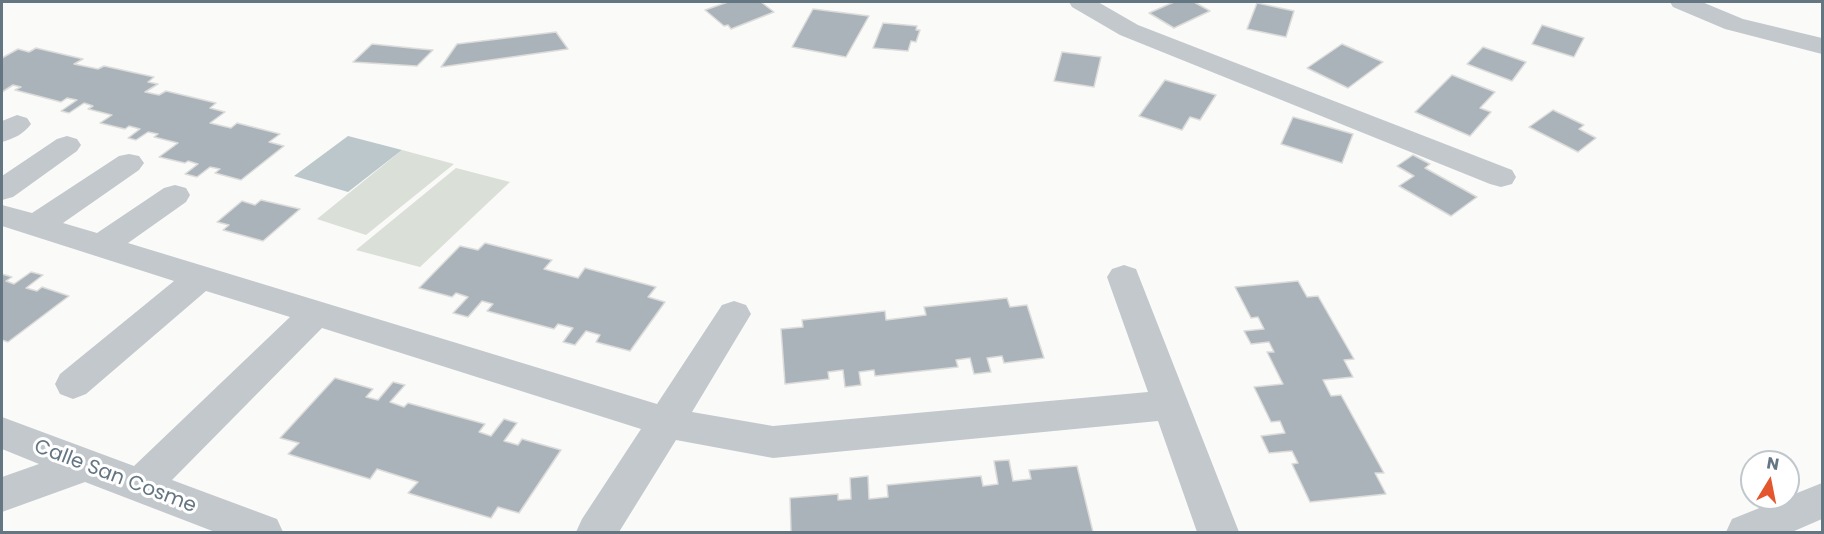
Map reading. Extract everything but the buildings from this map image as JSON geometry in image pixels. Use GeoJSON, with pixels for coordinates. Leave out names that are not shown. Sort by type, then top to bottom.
{"type":"FeatureCollection","features":[{"type":"Feature","properties":{"kind":"street"},"geometry":{"type":"LineString","coordinates":[[1080,2],[1129,30],[1501,177]]}},
{"type":"Feature","properties":{"kind":"street"},"geometry":{"type":"LineString","coordinates":[[1682,2],[1734,24],[1822,46]]}},
{"type":"Feature","properties":{"kind":"street"},"geometry":{"type":"LineString","coordinates":[[2,189],[67,145]]}},
{"type":"Feature","properties":{"kind":"street"},"geometry":{"type":"LineString","coordinates":[[36,226],[129,163]]}},
{"type":"Feature","properties":{"kind":"street"},"geometry":{"type":"LineString","coordinates":[[101,246],[175,195]]}},
{"type":"Feature","properties":{"kind":"street"},"geometry":{"type":"LineString","coordinates":[[2,215],[691,429],[773,442],[1170,405]]}},
{"type":"Feature","properties":{"kind":"street"},"geometry":{"type":"LineString","coordinates":[[73,384],[201,277]]}},
{"type":"Feature","properties":{"kind":"street"},"geometry":{"type":"LineString","coordinates":[[1124,277],[1218,532]]}},
{"type":"Feature","properties":{"kind":"street"},"geometry":{"type":"LineString","coordinates":[[140,486],[316,313]]}},
{"type":"Feature","properties":{"kind":"street"},"geometry":{"type":"LineString","coordinates":[[597,532],[734,314]]}},
{"type":"Feature","properties":{"kind":"street","name":"Calle San Cosme"},"geometry":{"type":"LineString","coordinates":[[2,433],[262,532]]}},
{"type":"Feature","properties":{"kind":"street"},"geometry":{"type":"LineString","coordinates":[[2,494],[85,465]]}},
{"type":"Feature","properties":{"kind":"street"},"geometry":{"type":"LineString","coordinates":[[1747,532],[1822,501]]}},
{"type":"Feature","properties":{"kind":"shaded area"},"geometry":{"type":"Polygon","coordinates":[[[348,136],[402,150],[348,192],[294,176],[348,136]]]}},
{"type":"Feature","properties":{"kind":"shaded area"},"geometry":{"type":"Polygon","coordinates":[[[402,150],[454,164],[366,235],[317,219],[402,150]]]}},
{"type":"Feature","properties":{"kind":"shaded area"},"geometry":{"type":"Polygon","coordinates":[[[456,168],[510,182],[420,267],[356,250],[456,168]]]}}]}
